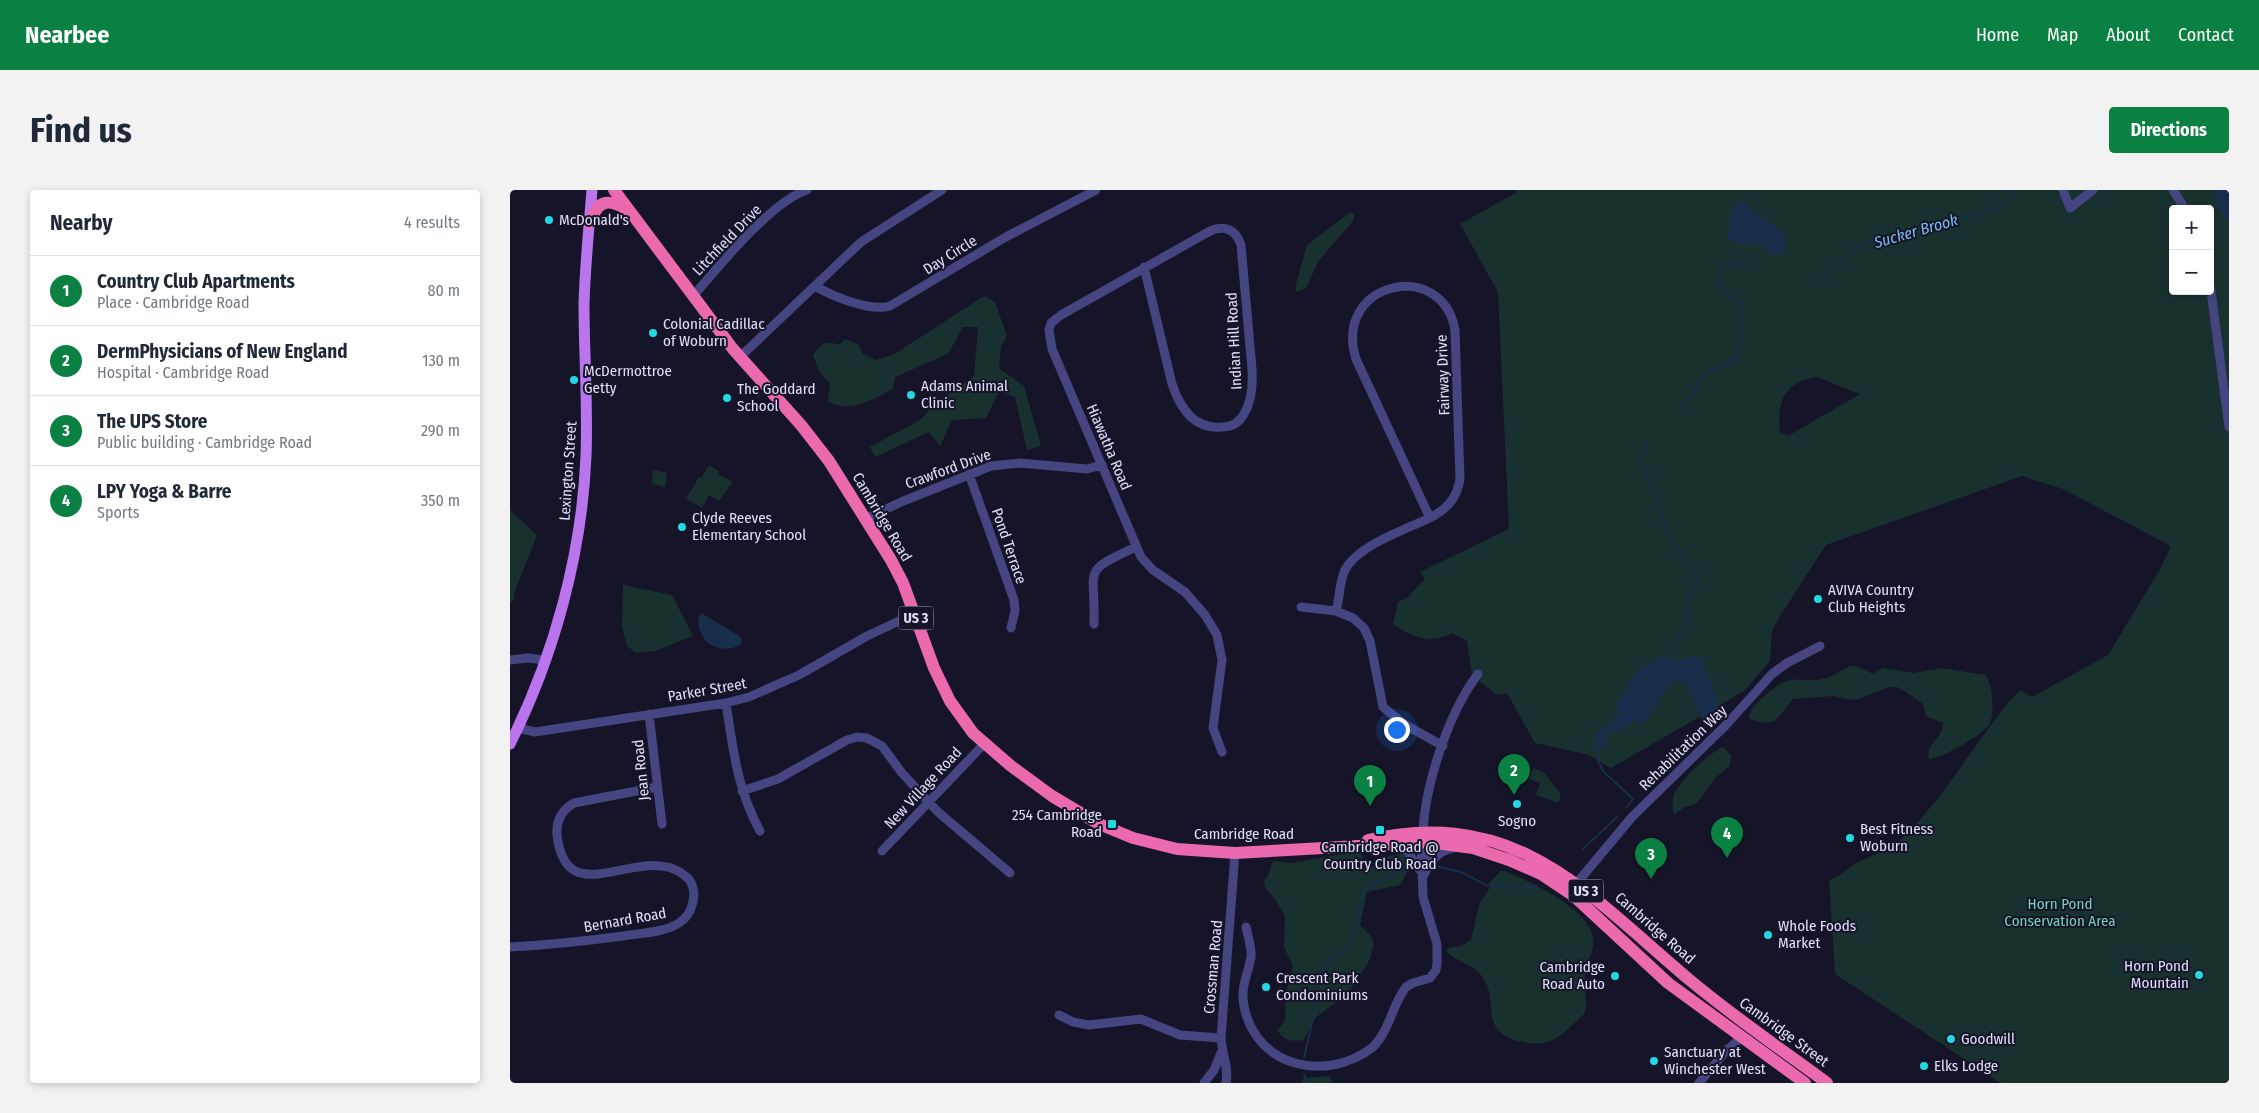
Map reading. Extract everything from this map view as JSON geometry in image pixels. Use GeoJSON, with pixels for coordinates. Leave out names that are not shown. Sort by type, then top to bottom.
{"type":"FeatureCollection","features":[{"type":"Feature","properties":{"kind":"highway","name":"Cambridge Road"},"geometry":{"type":"LineString","coordinates":[[614,190],[740,357],[814,441],[867,518],[896,568],[934,668],[962,720],[984,744],[1038,786],[1082,815],[1133,838],[1200,852],[1235,853],[1336,848],[1391,844],[1452,834],[1502,844],[1543,862],[1576,884],[1605,906],[1722,1006]]}},
{"type":"Feature","properties":{"kind":"highway"},"geometry":{"type":"LineString","coordinates":[[590,224],[595,210],[604,203],[614,202],[628,210]]}},
{"type":"Feature","properties":{"kind":"highway","name":"Cambridge Road"},"geometry":{"type":"LineString","coordinates":[[1336,848],[1392,835],[1473,848],[1519,864],[1551,880],[1582,902],[1664,980],[1707,1014]]}},
{"type":"Feature","properties":{"kind":"highway"},"geometry":{"type":"LineString","coordinates":[[1630,947],[1639,937]]}},
{"type":"Feature","properties":{"kind":"highway","name":"Cambridge Street"},"geometry":{"type":"LineString","coordinates":[[1722,1006],[1827,1083]]}},
{"type":"Feature","properties":{"kind":"highway","name":"Cambridge Street"},"geometry":{"type":"LineString","coordinates":[[1707,1014],[1802,1081]]}},
{"type":"Feature","properties":{"kind":"highway"},"geometry":{"type":"LineString","coordinates":[[1802,1081],[1806,1068]]}},
{"type":"Feature","properties":{"kind":"main road","name":"Lexington Street"},"geometry":{"type":"LineString","coordinates":[[510,744],[545,660],[563,602],[573,556],[584,480],[587,410],[584,305],[592,190]]}},
{"type":"Feature","properties":{"kind":"street","name":"Litchfield Drive"},"geometry":{"type":"LineString","coordinates":[[694,295],[743,240],[790,197],[807,190]]}},
{"type":"Feature","properties":{"kind":"street"},"geometry":{"type":"LineString","coordinates":[[740,357],[870,235],[942,190]]}},
{"type":"Feature","properties":{"kind":"street","name":"Day Circle"},"geometry":{"type":"LineString","coordinates":[[815,286],[868,306],[887,307],[901,301],[1013,233],[1096,190]]}},
{"type":"Feature","properties":{"kind":"street"},"geometry":{"type":"LineString","coordinates":[[2063,190],[2070,208],[2093,190]]}},
{"type":"Feature","properties":{"kind":"street"},"geometry":{"type":"LineString","coordinates":[[2173,190],[2182,205]]}},
{"type":"Feature","properties":{"kind":"street","name":"Hiawatha Road"},"geometry":{"type":"LineString","coordinates":[[1222,752],[1213,728],[1222,668],[1217,635],[1205,615],[1190,598],[1148,566],[1136,547],[1052,349],[1049,330],[1052,323],[1061,315],[1144,267],[1210,231],[1221,227],[1230,229]]}},
{"type":"Feature","properties":{"kind":"street","name":"Indian Hill Road"},"geometry":{"type":"LineString","coordinates":[[1144,267],[1172,384],[1179,402],[1191,418],[1201,425],[1215,428],[1233,425],[1242,418],[1247,409],[1251,395],[1252,377],[1241,244],[1236,234],[1230,229]]}},
{"type":"Feature","properties":{"kind":"street","name":"Fairway Drive"},"geometry":{"type":"LineString","coordinates":[[1336,611],[1342,579],[1352,559],[1363,551],[1430,518],[1449,504],[1456,492],[1460,479],[1455,330],[1448,310],[1435,296],[1413,287],[1394,287],[1378,293],[1362,307],[1353,326],[1353,347],[1356,359],[1430,518]]}},
{"type":"Feature","properties":{"kind":"street"},"geometry":{"type":"LineString","coordinates":[[2211,295],[2229,427]]}},
{"type":"Feature","properties":{"kind":"street","name":"Crawford Drive"},"geometry":{"type":"LineString","coordinates":[[867,518],[991,466],[1010,463],[1085,469],[1102,465]]}},
{"type":"Feature","properties":{"kind":"street","name":"Pond Terrace"},"geometry":{"type":"LineString","coordinates":[[969,474],[1014,600],[1015,611],[1011,628]]}},
{"type":"Feature","properties":{"kind":"street"},"geometry":{"type":"LineString","coordinates":[[1094,624],[1095,605],[1092,582],[1094,572],[1103,562],[1136,547]]}},
{"type":"Feature","properties":{"kind":"street"},"geometry":{"type":"LineString","coordinates":[[1301,607],[1336,611],[1356,620],[1368,634],[1381,703],[1384,708],[1404,724],[1443,746]]}},
{"type":"Feature","properties":{"kind":"street","name":"Parker Street"},"geometry":{"type":"LineString","coordinates":[[518,728],[535,732],[726,703],[749,697],[772,688],[866,636],[914,614]]}},
{"type":"Feature","properties":{"kind":"street","name":"Rehabilitation Way"},"geometry":{"type":"LineString","coordinates":[[1576,884],[1632,817],[1726,725],[1772,674],[1787,663],[1820,646]]}},
{"type":"Feature","properties":{"kind":"street"},"geometry":{"type":"LineString","coordinates":[[510,660],[528,658],[545,660]]}},
{"type":"Feature","properties":{"kind":"street"},"geometry":{"type":"LineString","coordinates":[[1246,927],[1251,956],[1244,980],[1242,999],[1246,1015],[1255,1036],[1274,1057],[1293,1066],[1316,1069],[1342,1065],[1362,1055],[1380,1040],[1404,989],[1413,982],[1430,978],[1436,970],[1438,947],[1424,905],[1425,873],[1420,857],[1430,787],[1443,746],[1463,698],[1478,674]]}},
{"type":"Feature","properties":{"kind":"street"},"geometry":{"type":"LineString","coordinates":[[726,703],[736,770],[742,791],[760,831]]}},
{"type":"Feature","properties":{"kind":"street","name":"Jean Road"},"geometry":{"type":"LineString","coordinates":[[649,714],[656,787],[662,824]]}},
{"type":"Feature","properties":{"kind":"street"},"geometry":{"type":"LineString","coordinates":[[742,791],[771,783],[844,741],[860,737],[870,739],[882,746],[902,773],[928,801],[963,834],[1010,872]]}},
{"type":"Feature","properties":{"kind":"street","name":"New Village Road"},"geometry":{"type":"LineString","coordinates":[[882,851],[984,744]]}},
{"type":"Feature","properties":{"kind":"street","name":"Bernard Road"},"geometry":{"type":"LineString","coordinates":[[510,947],[573,942],[651,932],[673,926],[686,918],[692,904],[694,891],[690,881],[682,873],[667,866],[655,865],[582,874],[573,871],[567,866],[559,844],[557,829],[559,819],[566,808],[574,803],[656,787]]}},
{"type":"Feature","properties":{"kind":"street"},"geometry":{"type":"LineString","coordinates":[[1391,844],[1399,846],[1408,852],[1425,873]]}},
{"type":"Feature","properties":{"kind":"street"},"geometry":{"type":"LineString","coordinates":[[1425,873],[1434,859],[1446,849],[1473,848]]}},
{"type":"Feature","properties":{"kind":"street","name":"Crossman Road"},"geometry":{"type":"LineString","coordinates":[[1226,1083],[1227,1066],[1222,1052],[1221,1038],[1235,853]]}},
{"type":"Feature","properties":{"kind":"street"},"geometry":{"type":"LineString","coordinates":[[1059,1014],[1077,1023],[1089,1025],[1141,1019],[1180,1035],[1221,1038]]}},
{"type":"Feature","properties":{"kind":"street"},"geometry":{"type":"LineString","coordinates":[[1707,1014],[1727,1032],[1729,1040],[1726,1051]]}},
{"type":"Feature","properties":{"kind":"street"},"geometry":{"type":"LineString","coordinates":[[1698,1083],[1726,1051],[1742,1037]]}},
{"type":"Feature","properties":{"kind":"street"},"geometry":{"type":"LineString","coordinates":[[1204,1083],[1214,1070],[1222,1052]]}},
{"type":"Feature","properties":{"kind":"green space","name":"Horn Pond Conservation Area"},"geometry":{"type":"Polygon","coordinates":[[[1514,190],[2229,190],[2229,1083],[2001,1083],[1835,974],[1829,880],[1902,838],[1933,805],[1986,731],[2021,690],[2032,697],[2108,655],[2159,571],[2171,546],[2063,489],[2022,476],[1826,545],[1772,631],[1770,661],[1744,691],[1611,768],[1589,755],[1535,743],[1507,693],[1497,695],[1472,675],[1467,641],[1452,633],[1444,637],[1422,638],[1408,633],[1393,624],[1398,602],[1407,598],[1425,579],[1420,572],[1509,529],[1498,292],[1460,224],[1517,192],[1514,190]],[[1817,377],[1797,383],[1790,388],[1782,402],[1779,421],[1780,432],[1788,436],[1860,394],[1817,377]]]}},
{"type":"Feature","properties":{"kind":"green space"},"geometry":{"type":"Polygon","coordinates":[[[1349,213],[1354,213],[1354,220],[1319,260],[1306,288],[1297,292],[1295,288],[1307,245],[1349,213]]]}},
{"type":"Feature","properties":{"kind":"green space"},"geometry":{"type":"Polygon","coordinates":[[[984,296],[995,302],[1007,336],[1001,346],[999,368],[1024,386],[1041,446],[1027,450],[1015,397],[999,391],[986,418],[952,420],[940,446],[929,432],[875,457],[870,447],[920,420],[939,400],[974,376],[978,327],[963,327],[948,354],[895,377],[893,389],[870,401],[854,406],[837,405],[828,402],[830,384],[819,371],[813,355],[824,344],[839,345],[846,339],[859,345],[863,354],[875,360],[893,355],[984,296]]]}},
{"type":"Feature","properties":{"kind":"green space"},"geometry":{"type":"Polygon","coordinates":[[[709,465],[719,471],[718,474],[733,482],[719,501],[709,495],[702,508],[686,499],[699,477],[701,478],[709,465]]]}},
{"type":"Feature","properties":{"kind":"green space"},"geometry":{"type":"Polygon","coordinates":[[[653,470],[667,473],[665,487],[652,484],[653,470]]]}},
{"type":"Feature","properties":{"kind":"green space"},"geometry":{"type":"Polygon","coordinates":[[[510,510],[537,535],[514,593],[514,598],[510,604],[510,510]]]}},
{"type":"Feature","properties":{"kind":"green space"},"geometry":{"type":"Polygon","coordinates":[[[623,585],[672,595],[693,636],[655,651],[636,653],[627,646],[622,627],[623,585]]]}},
{"type":"Feature","properties":{"kind":"green space"},"geometry":{"type":"Polygon","coordinates":[[[1851,666],[1857,666],[1873,674],[1883,668],[1914,673],[1942,668],[1985,675],[1990,684],[1992,699],[1992,714],[1989,725],[1961,746],[1942,756],[1929,759],[1928,753],[1932,744],[1941,733],[1943,723],[1926,716],[1923,704],[1897,687],[1889,687],[1859,699],[1851,700],[1834,696],[1793,699],[1775,721],[1763,723],[1749,719],[1753,708],[1758,702],[1778,685],[1790,680],[1814,680],[1830,677],[1851,666]]]}},
{"type":"Feature","properties":{"kind":"green space"},"geometry":{"type":"Polygon","coordinates":[[[1723,747],[1731,755],[1730,766],[1715,778],[1697,803],[1683,808],[1674,815],[1673,797],[1677,789],[1703,761],[1723,747]]]}},
{"type":"Feature","properties":{"kind":"green space"},"geometry":{"type":"Polygon","coordinates":[[[1533,768],[1544,773],[1561,794],[1558,803],[1536,795],[1540,783],[1529,779],[1533,768]]]}},
{"type":"Feature","properties":{"kind":"green space"},"geometry":{"type":"Polygon","coordinates":[[[1359,851],[1364,859],[1358,870],[1366,871],[1387,857],[1402,854],[1408,859],[1407,872],[1400,885],[1367,892],[1360,925],[1371,936],[1374,944],[1370,959],[1355,984],[1345,995],[1314,1019],[1304,1040],[1289,1040],[1277,1030],[1285,1021],[1286,993],[1293,966],[1284,947],[1285,916],[1265,887],[1264,880],[1267,878],[1272,863],[1275,861],[1291,863],[1359,851]]]}},
{"type":"Feature","properties":{"kind":"green space"},"geometry":{"type":"Polygon","coordinates":[[[1501,871],[1529,882],[1558,898],[1582,917],[1590,928],[1593,948],[1585,972],[1586,1004],[1584,1014],[1562,1034],[1548,1042],[1530,1043],[1518,1041],[1500,1032],[1492,1017],[1488,988],[1482,976],[1477,970],[1454,958],[1446,950],[1452,947],[1459,947],[1471,940],[1479,905],[1489,889],[1490,882],[1501,871]]]}},
{"type":"Feature","properties":{"kind":"green space"},"geometry":{"type":"Polygon","coordinates":[[[1329,1076],[1333,1083],[1301,1083],[1305,1078],[1329,1076]]]}},
{"type":"Feature","properties":{"kind":"water"},"geometry":{"type":"Polygon","coordinates":[[[2216,190],[2229,190],[2229,224],[2216,204],[2216,190]]]}},
{"type":"Feature","properties":{"kind":"water"},"geometry":{"type":"Polygon","coordinates":[[[1739,202],[1745,203],[1756,214],[1774,225],[1783,234],[1786,243],[1782,254],[1773,253],[1759,245],[1730,241],[1728,238],[1733,208],[1739,202]]]}},
{"type":"Feature","properties":{"kind":"water"},"geometry":{"type":"Polygon","coordinates":[[[701,613],[741,637],[742,644],[725,649],[708,643],[699,629],[698,621],[701,613]]]}},
{"type":"Feature","properties":{"kind":"water"},"geometry":{"type":"Polygon","coordinates":[[[1660,656],[1675,660],[1696,656],[1701,658],[1717,697],[1718,708],[1713,713],[1717,721],[1703,723],[1688,687],[1682,681],[1676,682],[1664,693],[1643,722],[1632,721],[1621,731],[1609,733],[1606,738],[1606,746],[1592,750],[1596,735],[1600,729],[1609,726],[1619,711],[1616,706],[1636,672],[1660,656]]]}},
{"type":"Feature","properties":{"kind":"waterway","name":"Sucker Brook"},"geometry":{"type":"LineString","coordinates":[[1821,280],[1854,251],[1887,237],[1915,232],[1960,217],[1996,209],[2010,201],[2012,190]]}},
{"type":"Feature","properties":{"kind":"waterway","name":"Sucker Brook"},"geometry":{"type":"LineString","coordinates":[[1682,405],[1692,396],[1705,373],[1736,360],[1741,336],[1742,308],[1717,281],[1722,265],[1749,266]]}},
{"type":"Feature","properties":{"kind":"waterway","name":"Sucker Brook"},"geometry":{"type":"LineString","coordinates":[[1647,443],[1646,452],[1640,459],[1659,506]]}},
{"type":"Feature","properties":{"kind":"waterway","name":"Sucker Brook"},"geometry":{"type":"LineString","coordinates":[[1661,511],[1668,535],[1675,547],[1684,554],[1698,580],[1686,605],[1689,623],[1667,654]]}},
{"type":"Feature","properties":{"kind":"waterway","name":"Sucker Brook"},"geometry":{"type":"LineString","coordinates":[[1599,748],[1598,761],[1603,771],[1633,799],[1626,808]]}},
{"type":"Feature","properties":{"kind":"waterway","name":"Sucker Brook"},"geometry":{"type":"LineString","coordinates":[[1583,849],[1617,817]]}},
{"type":"Feature","properties":{"kind":"waterway","name":"Sucker Brook"},"geometry":{"type":"LineString","coordinates":[[1439,867],[1461,872],[1486,885],[1532,887],[1537,885]]}},
{"type":"Feature","properties":{"kind":"waterway","name":"Sucker Brook"},"geometry":{"type":"LineString","coordinates":[[1304,1058],[1326,963],[1351,942],[1365,888],[1398,873],[1408,871]]}},
{"type":"Feature","properties":{"kind":"waterway","name":"Sucker Brook"},"geometry":{"type":"LineString","coordinates":[[1304,1074],[1307,1083]]}},
{"type":"Feature","properties":{"kind":"place","name":"McDonald's"},"geometry":{"type":"Point","coordinates":[549,220]}},
{"type":"Feature","properties":{"kind":"place","name":"Colonial Cadillac of Woburn"},"geometry":{"type":"Point","coordinates":[653,333]}},
{"type":"Feature","properties":{"kind":"place","name":"McDermottroe Getty"},"geometry":{"type":"Point","coordinates":[574,380]}},
{"type":"Feature","properties":{"kind":"place","name":"Adams Animal Clinic"},"geometry":{"type":"Point","coordinates":[911,395]}},
{"type":"Feature","properties":{"kind":"place","name":"The Goddard School"},"geometry":{"type":"Point","coordinates":[727,398]}},
{"type":"Feature","properties":{"kind":"place","name":"Clyde Reeves Elementary School"},"geometry":{"type":"Point","coordinates":[682,527]}},
{"type":"Feature","properties":{"kind":"place","name":"AVIVA Country Club Heights"},"geometry":{"type":"Point","coordinates":[1818,599]}},
{"type":"Feature","properties":{"kind":"place","name":"DermPhysicians of New England"},"geometry":{"type":"Point","coordinates":[1514,795]}},
{"type":"Feature","properties":{"kind":"place","name":"Sogno"},"geometry":{"type":"Point","coordinates":[1517,804]}},
{"type":"Feature","properties":{"kind":"place","name":"Country Club Apartments"},"geometry":{"type":"Point","coordinates":[1370,806]}},
{"type":"Feature","properties":{"kind":"place","name":"254 Cambridge Road"},"geometry":{"type":"Point","coordinates":[1112,824]}},
{"type":"Feature","properties":{"kind":"place","name":"Cambridge Road @ Country Club Road"},"geometry":{"type":"Point","coordinates":[1380,830]}},
{"type":"Feature","properties":{"kind":"place","name":"Best Fitness Woburn"},"geometry":{"type":"Point","coordinates":[1850,838]}},
{"type":"Feature","properties":{"kind":"place","name":"LPY Yoga & Barre"},"geometry":{"type":"Point","coordinates":[1727,858]}},
{"type":"Feature","properties":{"kind":"place","name":"The UPS Store"},"geometry":{"type":"Point","coordinates":[1651,879]}},
{"type":"Feature","properties":{"kind":"place","name":"Whole Foods Market"},"geometry":{"type":"Point","coordinates":[1768,935]}},
{"type":"Feature","properties":{"kind":"place","name":"Horn Pond Mountain"},"geometry":{"type":"Point","coordinates":[2199,975]}},
{"type":"Feature","properties":{"kind":"place","name":"Cambridge Road Auto"},"geometry":{"type":"Point","coordinates":[1615,976]}},
{"type":"Feature","properties":{"kind":"place","name":"Crescent Park Condominiums"},"geometry":{"type":"Point","coordinates":[1266,987]}},
{"type":"Feature","properties":{"kind":"place","name":"Goodwill"},"geometry":{"type":"Point","coordinates":[1951,1039]}},
{"type":"Feature","properties":{"kind":"place","name":"Sanctuary at Winchester West"},"geometry":{"type":"Point","coordinates":[1654,1061]}},
{"type":"Feature","properties":{"kind":"place","name":"Elks Lodge"},"geometry":{"type":"Point","coordinates":[1924,1066]}}]}
